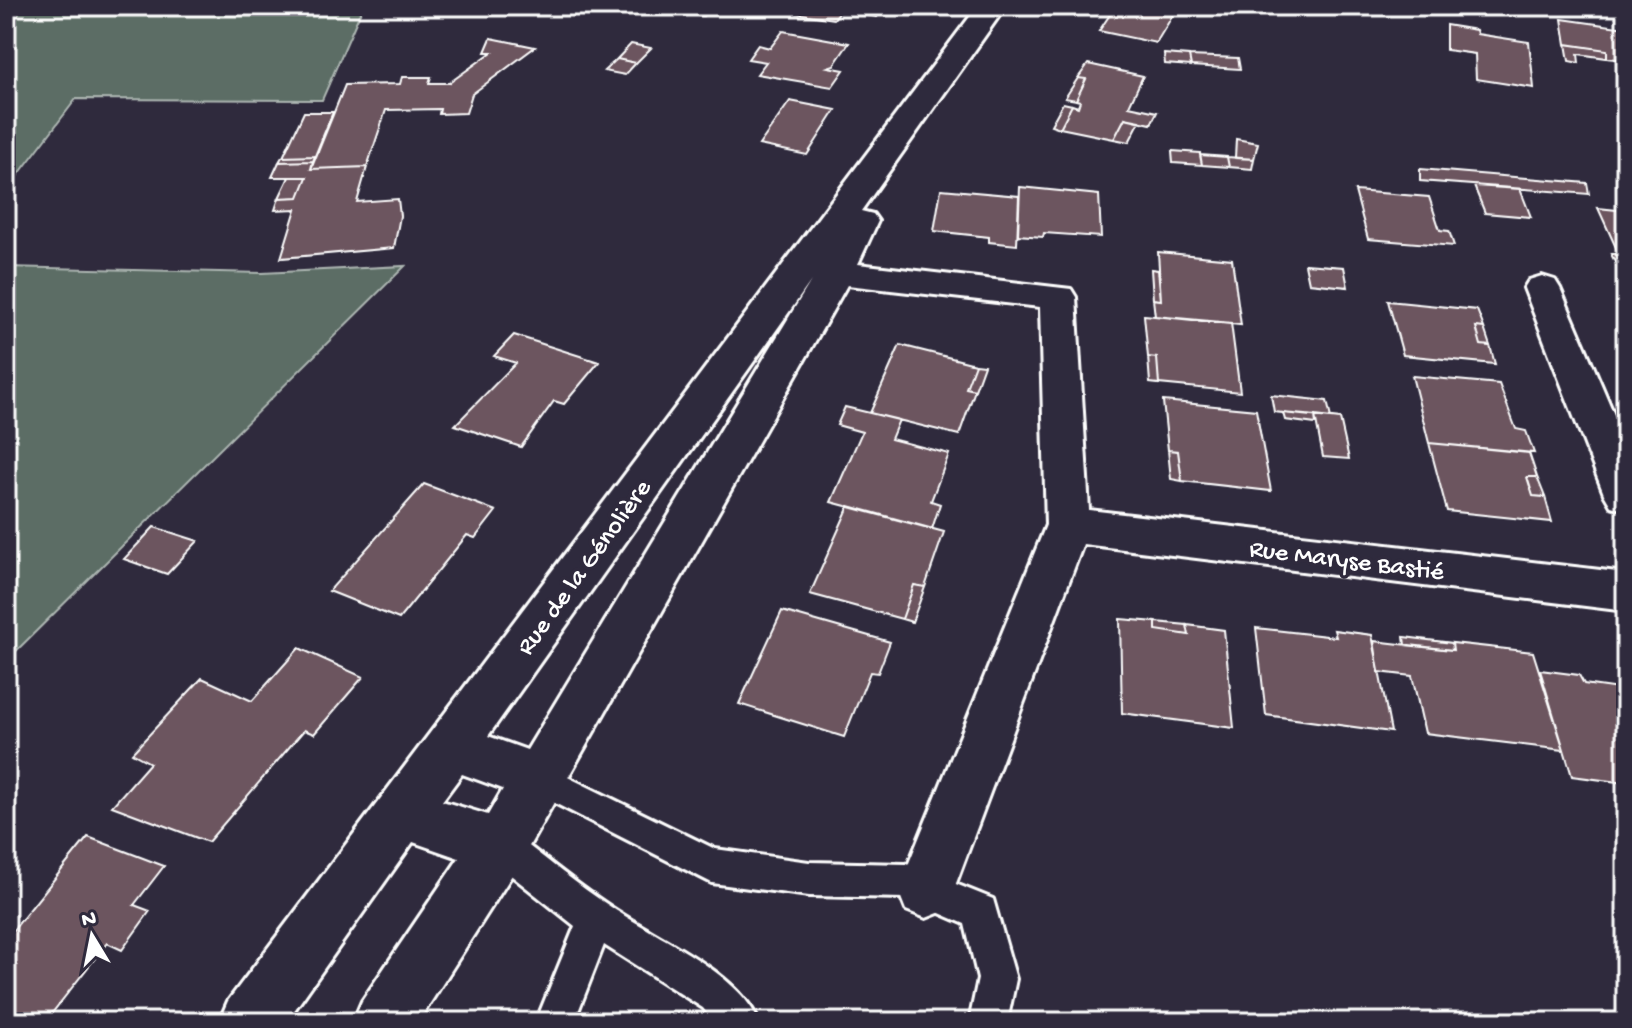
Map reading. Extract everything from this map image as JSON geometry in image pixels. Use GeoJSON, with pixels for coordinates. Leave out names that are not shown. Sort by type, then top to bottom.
{"type":"FeatureCollection","features":[{"type":"Feature","properties":{"kind":"street","name":"Rue de la Génolière"},"geometry":{"type":"LineString","coordinates":[[383,1022],[500,845],[818,271],[915,109],[992,6]]}},
{"type":"Feature","properties":{"kind":"street","name":"Rue de la Génolière"},"geometry":{"type":"LineString","coordinates":[[249,1022],[450,746],[818,271]]}},
{"type":"Feature","properties":{"kind":"street"},"geometry":{"type":"LineString","coordinates":[[818,271],[1058,297],[1068,525],[926,890]]}},
{"type":"Feature","properties":{"kind":"street"},"geometry":{"type":"LineString","coordinates":[[1542,288],[1626,494]]}},
{"type":"Feature","properties":{"kind":"street","name":"Rue Maryse Bastié"},"geometry":{"type":"LineString","coordinates":[[1068,525],[1626,592]]}},
{"type":"Feature","properties":{"kind":"street"},"geometry":{"type":"LineString","coordinates":[[450,746],[539,778]]}},
{"type":"Feature","properties":{"kind":"street"},"geometry":{"type":"LineString","coordinates":[[401,813],[500,845]]}},
{"type":"Feature","properties":{"kind":"lane"},"geometry":{"type":"LineString","coordinates":[[539,778],[712,866],[809,879],[906,881],[980,912],[997,979],[988,1022]]}},
{"type":"Feature","properties":{"kind":"lane"},"geometry":{"type":"LineString","coordinates":[[500,845],[596,919],[716,995],[740,1022]]}},
{"type":"Feature","properties":{"kind":"lane"},"geometry":{"type":"LineString","coordinates":[[555,1022],[596,919]]}},
{"type":"Feature","properties":{"kind":"green space"},"geometry":{"type":"Polygon","coordinates":[[[6,6],[363,6],[322,100],[76,99],[6,191],[6,6]]]}},
{"type":"Feature","properties":{"kind":"green space"},"geometry":{"type":"Polygon","coordinates":[[[405,266],[6,661],[6,267],[262,273],[405,266]]]}},
{"type":"Feature","properties":{"kind":"building"},"geometry":{"type":"Polygon","coordinates":[[[670,6],[709,10],[703,16],[666,10],[670,6]]]}},
{"type":"Feature","properties":{"kind":"building"},"geometry":{"type":"Polygon","coordinates":[[[692,6],[732,6],[726,13],[692,6]]]}},
{"type":"Feature","properties":{"kind":"building"},"geometry":{"type":"Polygon","coordinates":[[[800,6],[885,6],[877,17],[840,11],[834,19],[795,13],[800,6]]]}},
{"type":"Feature","properties":{"kind":"building"},"geometry":{"type":"Polygon","coordinates":[[[1122,6],[1158,6],[1176,10],[1156,43],[1099,31],[1113,10],[1119,11],[1122,6]]]}},
{"type":"Feature","properties":{"kind":"building"},"geometry":{"type":"Polygon","coordinates":[[[1562,19],[1626,28],[1626,60],[1607,58],[1607,50],[1566,44],[1562,19]]]}},
{"type":"Feature","properties":{"kind":"building"},"geometry":{"type":"Polygon","coordinates":[[[1446,25],[1476,30],[1477,34],[1529,42],[1534,88],[1476,79],[1475,54],[1446,50],[1446,25]]]}},
{"type":"Feature","properties":{"kind":"building"},"geometry":{"type":"Polygon","coordinates":[[[783,31],[849,43],[834,65],[828,67],[844,70],[832,87],[757,74],[766,62],[748,59],[758,45],[770,48],[783,31]]]}},
{"type":"Feature","properties":{"kind":"building"},"geometry":{"type":"Polygon","coordinates":[[[491,38],[535,47],[472,94],[466,113],[439,114],[440,109],[386,110],[367,167],[311,169],[345,85],[400,84],[402,77],[431,77],[429,83],[449,83],[492,52],[485,52],[491,38]]]}},
{"type":"Feature","properties":{"kind":"building"},"geometry":{"type":"Polygon","coordinates":[[[631,44],[651,48],[636,63],[617,59],[631,44]]]}},
{"type":"Feature","properties":{"kind":"building"},"geometry":{"type":"Polygon","coordinates":[[[1566,44],[1607,50],[1607,58],[1578,54],[1579,63],[1569,61],[1566,44]]]}},
{"type":"Feature","properties":{"kind":"building"},"geometry":{"type":"Polygon","coordinates":[[[1164,54],[1189,56],[1191,66],[1165,64],[1164,54]]]}},
{"type":"Feature","properties":{"kind":"building"},"geometry":{"type":"Polygon","coordinates":[[[1189,56],[1238,58],[1240,69],[1191,66],[1189,56]]]}},
{"type":"Feature","properties":{"kind":"building"},"geometry":{"type":"Polygon","coordinates":[[[617,59],[636,63],[625,75],[604,71],[617,59]]]}},
{"type":"Feature","properties":{"kind":"building"},"geometry":{"type":"Polygon","coordinates":[[[1088,64],[1143,76],[1129,106],[1157,112],[1151,124],[1125,118],[1114,139],[1060,128],[1072,105],[1078,107],[1080,101],[1076,100],[1086,79],[1078,78],[1088,64]]]}},
{"type":"Feature","properties":{"kind":"building"},"geometry":{"type":"Polygon","coordinates":[[[1078,78],[1086,79],[1076,100],[1065,98],[1078,78]]]}},
{"type":"Feature","properties":{"kind":"building"},"geometry":{"type":"Polygon","coordinates":[[[790,101],[836,110],[807,155],[759,145],[790,101]]]}},
{"type":"Feature","properties":{"kind":"building"},"geometry":{"type":"Polygon","coordinates":[[[1063,103],[1072,105],[1060,128],[1051,125],[1063,103]]]}},
{"type":"Feature","properties":{"kind":"building"},"geometry":{"type":"Polygon","coordinates":[[[304,112],[333,112],[315,156],[283,157],[304,112]]]}},
{"type":"Feature","properties":{"kind":"building"},"geometry":{"type":"Polygon","coordinates":[[[1125,118],[1140,121],[1129,142],[1114,139],[1125,118]]]}},
{"type":"Feature","properties":{"kind":"building"},"geometry":{"type":"Polygon","coordinates":[[[1236,139],[1258,143],[1254,159],[1235,158],[1236,139]]]}},
{"type":"Feature","properties":{"kind":"building"},"geometry":{"type":"Polygon","coordinates":[[[1172,151],[1200,153],[1202,165],[1173,163],[1172,151]]]}},
{"type":"Feature","properties":{"kind":"building"},"geometry":{"type":"Polygon","coordinates":[[[1200,155],[1227,157],[1229,167],[1202,165],[1200,155]]]}},
{"type":"Feature","properties":{"kind":"building"},"geometry":{"type":"Polygon","coordinates":[[[315,156],[313,161],[279,162],[282,157],[315,156]]]}},
{"type":"Feature","properties":{"kind":"building"},"geometry":{"type":"Polygon","coordinates":[[[1227,157],[1254,159],[1252,169],[1229,167],[1227,157]]]}},
{"type":"Feature","properties":{"kind":"building"},"geometry":{"type":"Polygon","coordinates":[[[313,161],[311,169],[367,167],[357,202],[398,199],[400,216],[394,248],[281,258],[296,209],[275,210],[279,198],[299,197],[307,177],[272,177],[279,162],[313,161]]]}},
{"type":"Feature","properties":{"kind":"building"},"geometry":{"type":"Polygon","coordinates":[[[1420,169],[1587,183],[1589,194],[1420,181],[1420,169]]]}},
{"type":"Feature","properties":{"kind":"building"},"geometry":{"type":"Polygon","coordinates":[[[289,177],[307,177],[299,197],[279,198],[289,177]]]}},
{"type":"Feature","properties":{"kind":"building"},"geometry":{"type":"Polygon","coordinates":[[[1474,186],[1520,189],[1531,217],[1485,213],[1474,186]]]}},
{"type":"Feature","properties":{"kind":"building"},"geometry":{"type":"Polygon","coordinates":[[[1020,187],[1099,195],[1101,237],[1044,233],[1043,237],[1018,235],[1020,187]]]}},
{"type":"Feature","properties":{"kind":"building"},"geometry":{"type":"Polygon","coordinates":[[[941,189],[1019,196],[1017,245],[989,242],[989,237],[934,231],[941,189]]]}},
{"type":"Feature","properties":{"kind":"building"},"geometry":{"type":"Polygon","coordinates":[[[1355,191],[1429,197],[1440,230],[1449,231],[1454,246],[1368,239],[1355,191]]]}},
{"type":"Feature","properties":{"kind":"building"},"geometry":{"type":"Polygon","coordinates":[[[1598,208],[1626,211],[1626,272],[1620,272],[1611,254],[1619,254],[1598,208]]]}},
{"type":"Feature","properties":{"kind":"building"},"geometry":{"type":"Polygon","coordinates":[[[1158,252],[1232,259],[1241,325],[1155,316],[1153,299],[1161,300],[1158,252]]]}},
{"type":"Feature","properties":{"kind":"building"},"geometry":{"type":"Polygon","coordinates":[[[1305,264],[1344,267],[1348,287],[1309,283],[1305,264]]]}},
{"type":"Feature","properties":{"kind":"building"},"geometry":{"type":"Polygon","coordinates":[[[1151,269],[1158,270],[1161,300],[1153,299],[1151,269]]]}},
{"type":"Feature","properties":{"kind":"building"},"geometry":{"type":"Polygon","coordinates":[[[1388,301],[1477,310],[1484,328],[1476,327],[1481,345],[1490,346],[1495,364],[1403,355],[1388,301]]]}},
{"type":"Feature","properties":{"kind":"building"},"geometry":{"type":"Polygon","coordinates":[[[1144,315],[1231,323],[1240,392],[1159,384],[1157,358],[1148,357],[1144,315]]]}},
{"type":"Feature","properties":{"kind":"building"},"geometry":{"type":"Polygon","coordinates":[[[1476,327],[1484,328],[1490,346],[1481,345],[1476,327]]]}},
{"type":"Feature","properties":{"kind":"building"},"geometry":{"type":"Polygon","coordinates":[[[514,335],[599,362],[564,404],[554,401],[521,447],[455,425],[516,363],[494,356],[514,335]]]}},
{"type":"Feature","properties":{"kind":"building"},"geometry":{"type":"Polygon","coordinates":[[[900,345],[975,364],[966,388],[975,390],[959,435],[870,413],[900,345]]]}},
{"type":"Feature","properties":{"kind":"building"},"geometry":{"type":"Polygon","coordinates":[[[1148,357],[1157,358],[1159,384],[1150,383],[1148,357]]]}},
{"type":"Feature","properties":{"kind":"building"},"geometry":{"type":"Polygon","coordinates":[[[975,364],[984,365],[975,390],[966,388],[975,364]]]}},
{"type":"Feature","properties":{"kind":"building"},"geometry":{"type":"Polygon","coordinates":[[[1412,376],[1499,384],[1516,429],[1526,431],[1534,453],[1429,443],[1412,376]]]}},
{"type":"Feature","properties":{"kind":"building"},"geometry":{"type":"Polygon","coordinates":[[[1271,395],[1327,401],[1331,418],[1274,412],[1271,395]]]}},
{"type":"Feature","properties":{"kind":"building"},"geometry":{"type":"Polygon","coordinates":[[[1163,401],[1256,410],[1271,491],[1182,481],[1178,451],[1168,450],[1163,401]]]}},
{"type":"Feature","properties":{"kind":"building"},"geometry":{"type":"Polygon","coordinates":[[[845,407],[899,420],[891,439],[949,454],[931,501],[940,504],[932,529],[831,502],[862,432],[837,425],[845,407]]]}},
{"type":"Feature","properties":{"kind":"building"},"geometry":{"type":"Polygon","coordinates":[[[1283,413],[1315,416],[1316,424],[1285,420],[1283,413]]]}},
{"type":"Feature","properties":{"kind":"building"},"geometry":{"type":"Polygon","coordinates":[[[1315,416],[1340,419],[1349,459],[1323,457],[1315,416]]]}},
{"type":"Feature","properties":{"kind":"building"},"geometry":{"type":"Polygon","coordinates":[[[1429,443],[1529,453],[1537,477],[1527,477],[1533,496],[1545,497],[1552,522],[1447,511],[1429,443]]]}},
{"type":"Feature","properties":{"kind":"building"},"geometry":{"type":"Polygon","coordinates":[[[1168,450],[1178,451],[1182,481],[1171,479],[1168,450]]]}},
{"type":"Feature","properties":{"kind":"building"},"geometry":{"type":"Polygon","coordinates":[[[1527,477],[1537,477],[1545,497],[1533,496],[1527,477]]]}},
{"type":"Feature","properties":{"kind":"building"},"geometry":{"type":"Polygon","coordinates":[[[424,484],[496,511],[475,538],[467,535],[399,619],[329,591],[424,484]]]}},
{"type":"Feature","properties":{"kind":"building"},"geometry":{"type":"Polygon","coordinates":[[[849,506],[944,532],[925,587],[914,585],[902,619],[810,594],[849,506]]]}},
{"type":"Feature","properties":{"kind":"building"},"geometry":{"type":"Polygon","coordinates":[[[154,527],[198,541],[167,574],[124,559],[154,527]]]}},
{"type":"Feature","properties":{"kind":"building"},"geometry":{"type":"Polygon","coordinates":[[[914,585],[925,587],[912,622],[902,619],[914,585]]]}},
{"type":"Feature","properties":{"kind":"building"},"geometry":{"type":"Polygon","coordinates":[[[782,611],[890,642],[878,673],[870,672],[844,737],[739,704],[782,611]]]}},
{"type":"Feature","properties":{"kind":"building"},"geometry":{"type":"Polygon","coordinates":[[[1120,619],[1156,622],[1156,630],[1189,635],[1187,625],[1224,630],[1234,728],[1122,713],[1120,619]]]}},
{"type":"Feature","properties":{"kind":"building"},"geometry":{"type":"Polygon","coordinates":[[[1156,622],[1187,625],[1189,635],[1156,630],[1156,622]]]}},
{"type":"Feature","properties":{"kind":"building"},"geometry":{"type":"Polygon","coordinates":[[[1256,628],[1336,637],[1334,630],[1372,635],[1391,732],[1266,715],[1256,628]]]}},
{"type":"Feature","properties":{"kind":"building"},"geometry":{"type":"Polygon","coordinates":[[[1404,637],[1452,643],[1453,650],[1405,645],[1404,637]]]}},
{"type":"Feature","properties":{"kind":"building"},"geometry":{"type":"Polygon","coordinates":[[[1374,641],[1453,650],[1452,643],[1533,652],[1564,750],[1425,733],[1412,676],[1379,672],[1374,641]]]}},
{"type":"Feature","properties":{"kind":"building"},"geometry":{"type":"Polygon","coordinates":[[[299,648],[363,677],[314,734],[304,730],[208,842],[112,806],[150,763],[132,753],[202,678],[252,701],[299,648]]]}},
{"type":"Feature","properties":{"kind":"building"},"geometry":{"type":"Polygon","coordinates":[[[1540,670],[1579,675],[1584,684],[1626,690],[1626,783],[1572,776],[1540,670]]]}},
{"type":"Feature","properties":{"kind":"building"},"geometry":{"type":"Polygon","coordinates":[[[88,837],[164,866],[134,905],[150,911],[122,950],[107,943],[45,1022],[6,1022],[6,939],[88,837]]]}}]}
